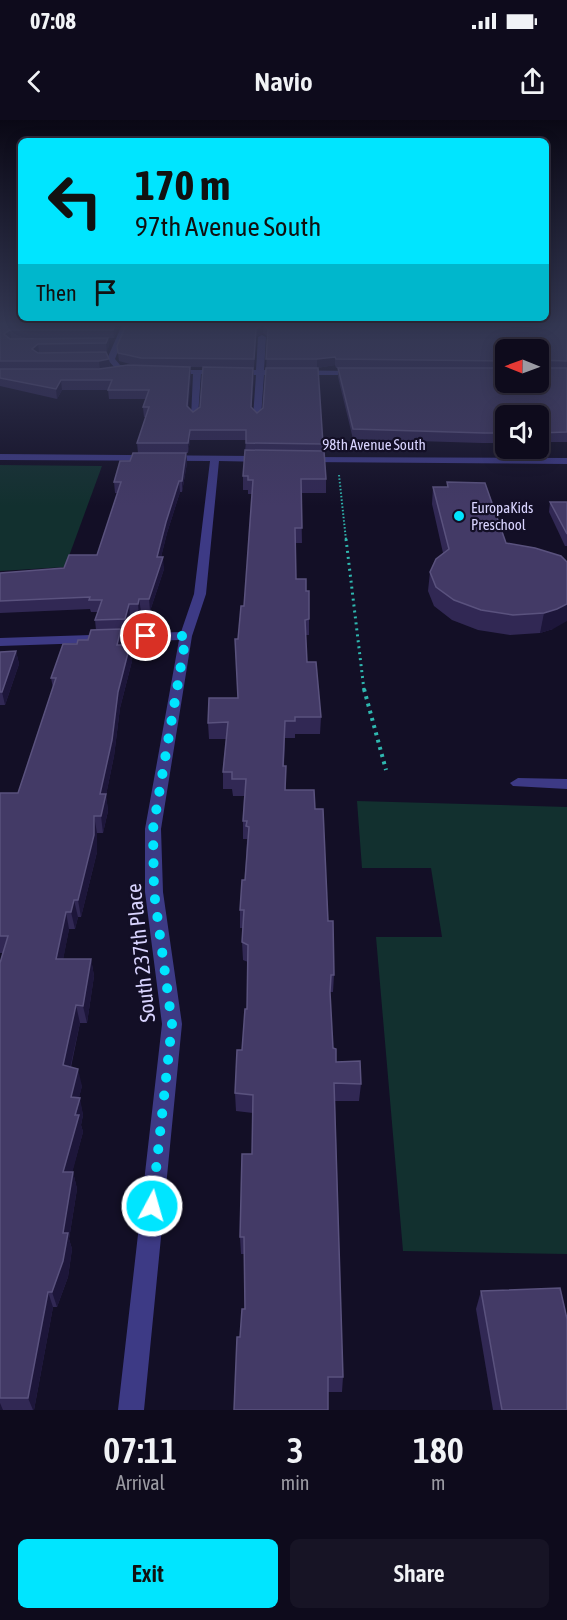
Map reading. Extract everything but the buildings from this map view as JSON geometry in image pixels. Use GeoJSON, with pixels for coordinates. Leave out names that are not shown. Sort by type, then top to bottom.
{"type":"FeatureCollection","features":[{"type":"Feature","properties":{"kind":"street"},"geometry":{"type":"LineString","coordinates":[[194,416],[197,385]]}},
{"type":"Feature","properties":{"kind":"street"},"geometry":{"type":"LineString","coordinates":[[257,417],[259,385]]}},
{"type":"Feature","properties":{"kind":"street"},"geometry":{"type":"LineString","coordinates":[[0,457],[278,459]]}},
{"type":"Feature","properties":{"kind":"street","name":"South 237th Place"},"geometry":{"type":"LineString","coordinates":[[131,1410],[172,1024],[154,892],[153,829],[186,636],[200,594],[215,458]]}},
{"type":"Feature","properties":{"kind":"street","name":"98th Avenue South"},"geometry":{"type":"LineString","coordinates":[[290,459],[567,461]]}},
{"type":"Feature","properties":{"kind":"street"},"geometry":{"type":"LineString","coordinates":[[385,460],[387,472]]}},
{"type":"Feature","properties":{"kind":"street"},"geometry":{"type":"LineString","coordinates":[[0,642],[186,636]]}},
{"type":"Feature","properties":{"kind":"street"},"geometry":{"type":"LineString","coordinates":[[518,783],[567,784]]}},
{"type":"Feature","properties":{"kind":"path"},"geometry":{"type":"LineString","coordinates":[[338,459],[362,681],[386,770]]}},
{"type":"Feature","properties":{"kind":"green space"},"geometry":{"type":"Polygon","coordinates":[[[0,465],[102,466],[65,567],[0,571],[0,465]]]}},
{"type":"Feature","properties":{"kind":"green space"},"geometry":{"type":"Polygon","coordinates":[[[357,801],[567,807],[567,1254],[403,1251],[376,937],[442,937],[431,868],[362,868],[357,801]]]}},
{"type":"Feature","properties":{"kind":"place","name":"EuropaKids Preschool"},"geometry":{"type":"Point","coordinates":[459,516]}},
{"type":"Feature","properties":{"kind":"route"},"geometry":{"type":"LineString","coordinates":[[146,636],[186,636],[153,829],[154,892],[172,1024],[152,1206]]}}]}
